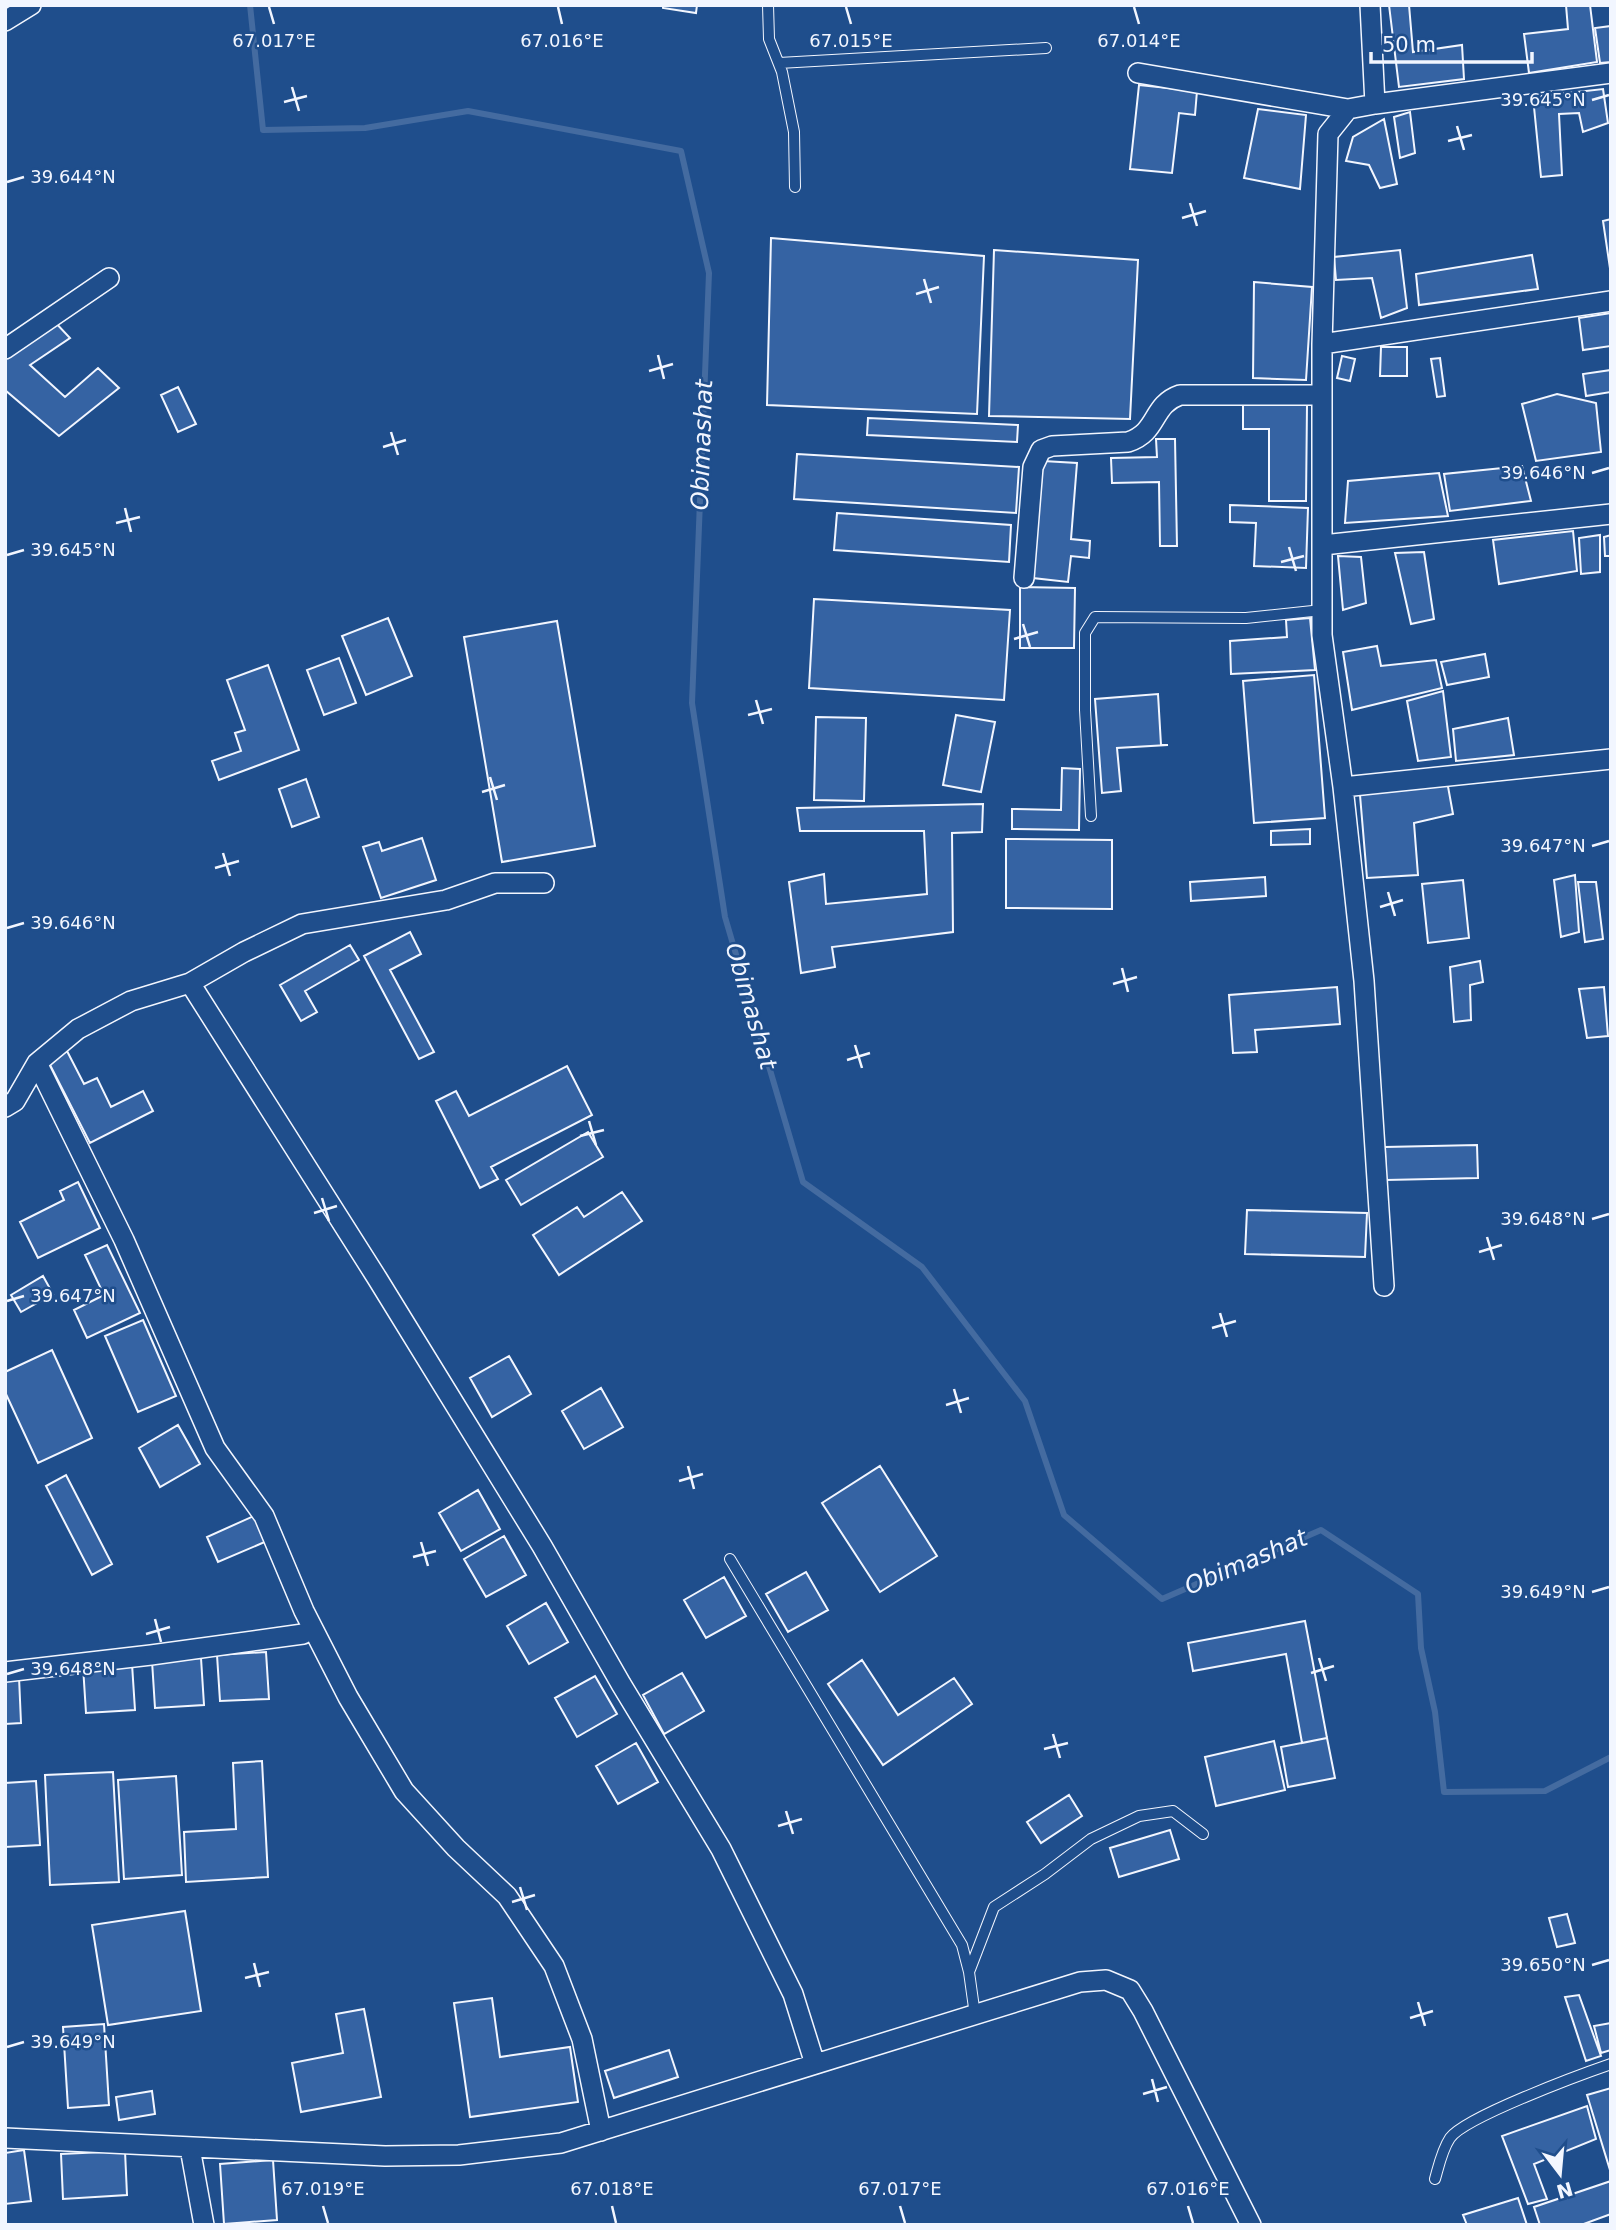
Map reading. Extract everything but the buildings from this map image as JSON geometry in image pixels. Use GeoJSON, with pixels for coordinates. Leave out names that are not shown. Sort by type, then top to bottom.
{"type":"FeatureCollection","features":[{"type":"Feature","properties":{"kind":"street"},"geometry":{"type":"LineString","coordinates":[[5,22],[31,5]]}},
{"type":"Feature","properties":{"kind":"street"},"geometry":{"type":"LineString","coordinates":[[1370,5],[1376,104]]}},
{"type":"Feature","properties":{"kind":"street"},"geometry":{"type":"LineString","coordinates":[[1138,73],[1348,110],[1376,104],[1611,74]]}},
{"type":"Feature","properties":{"kind":"street"},"geometry":{"type":"LineString","coordinates":[[1348,110],[1328,134],[1322,344],[1322,635],[1343,787],[1364,981],[1384,1286]]}},
{"type":"Feature","properties":{"kind":"street"},"geometry":{"type":"LineString","coordinates":[[5,349],[109,278]]}},
{"type":"Feature","properties":{"kind":"street"},"geometry":{"type":"LineString","coordinates":[[1322,344],[1611,301]]}},
{"type":"Feature","properties":{"kind":"street"},"geometry":{"type":"LineString","coordinates":[[1024,578],[1033,467],[1041,450],[1052,446],[1128,442],[1140,438],[1147,432],[1163,405],[1170,398],[1180,395],[1322,395]]}},
{"type":"Feature","properties":{"kind":"street"},"geometry":{"type":"LineString","coordinates":[[1323,545],[1611,513]]}},
{"type":"Feature","properties":{"kind":"street"},"geometry":{"type":"LineString","coordinates":[[1343,787],[1611,759]]}},
{"type":"Feature","properties":{"kind":"street"},"geometry":{"type":"LineString","coordinates":[[5,1107],[15,1101],[37,1063],[78,1029],[131,1001],[190,983],[244,952],[302,924],[446,900],[495,883],[544,883]]}},
{"type":"Feature","properties":{"kind":"street"},"geometry":{"type":"LineString","coordinates":[[190,983],[535,1534],[621,1684],[721,1849],[793,1994],[815,2064]]}},
{"type":"Feature","properties":{"kind":"street"},"geometry":{"type":"LineString","coordinates":[[37,1063],[124,1240],[215,1448],[264,1516],[304,1611],[348,1697],[404,1791],[456,1848],[507,1896],[554,1966],[582,2039],[601,2131]]}},
{"type":"Feature","properties":{"kind":"street"},"geometry":{"type":"LineString","coordinates":[[5,1672],[151,1656],[303,1634]]}},
{"type":"Feature","properties":{"kind":"street"},"geometry":{"type":"LineString","coordinates":[[5,2138],[385,2156],[459,2155],[561,2144],[1080,1982],[1106,1980],[1130,1990],[1251,2225]]}},
{"type":"Feature","properties":{"kind":"street"},"geometry":{"type":"LineString","coordinates":[[190,2148],[204,2225]]}},
{"type":"Feature","properties":{"kind":"lane"},"geometry":{"type":"LineString","coordinates":[[768,5],[769,39],[779,63],[794,132],[795,187]]}},
{"type":"Feature","properties":{"kind":"lane"},"geometry":{"type":"LineString","coordinates":[[779,63],[1046,48]]}},
{"type":"Feature","properties":{"kind":"lane"},"geometry":{"type":"LineString","coordinates":[[1091,816],[1085,710],[1085,632],[1095,617],[1245,618],[1322,610]]}},
{"type":"Feature","properties":{"kind":"lane"},"geometry":{"type":"LineString","coordinates":[[730,1559],[962,1945],[975,2015]]}},
{"type":"Feature","properties":{"kind":"lane"},"geometry":{"type":"LineString","coordinates":[[969,1972],[994,1907],[1045,1874],[1091,1839],[1139,1816],[1173,1811],[1203,1834]]}},
{"type":"Feature","properties":{"kind":"lane"},"geometry":{"type":"LineString","coordinates":[[1435,2179],[1441,2156],[1451,2136],[1483,2117],[1541,2090],[1611,2064]]}},
{"type":"Feature","properties":{"kind":"waterway","name":"Obimashat"},"geometry":{"type":"LineString","coordinates":[[250,5],[263,130],[365,128],[468,111],[681,151],[709,273],[692,703],[725,917],[803,1182],[922,1267],[1025,1401],[1064,1515],[1162,1599],[1321,1530],[1418,1594],[1421,1648],[1435,1712],[1444,1792],[1545,1791],[1611,1757]]}}]}
